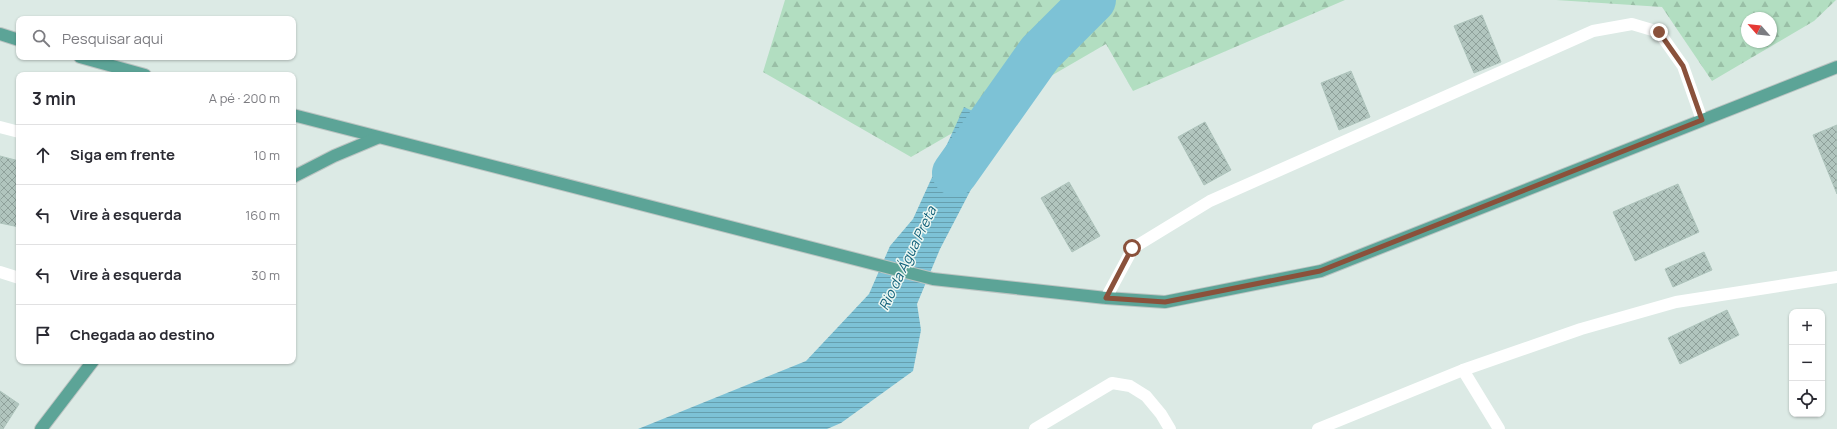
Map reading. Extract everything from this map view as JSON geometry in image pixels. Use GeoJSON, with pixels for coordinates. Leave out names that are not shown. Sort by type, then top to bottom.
{"type":"FeatureCollection","features":[{"type":"Feature","properties":{"kind":"main road"},"geometry":{"type":"LineString","coordinates":[[0,34],[16,39]]}},
{"type":"Feature","properties":{"kind":"main road"},"geometry":{"type":"LineString","coordinates":[[91,60],[134,72]]}},
{"type":"Feature","properties":{"kind":"main road"},"geometry":{"type":"LineString","coordinates":[[99,62],[107,72]]}},
{"type":"Feature","properties":{"kind":"main road"},"geometry":{"type":"LineString","coordinates":[[296,116],[377,138],[934,279],[1106,298],[1165,302],[1320,271],[1837,67]]}},
{"type":"Feature","properties":{"kind":"main road"},"geometry":{"type":"LineString","coordinates":[[296,176],[334,156],[377,138]]}},
{"type":"Feature","properties":{"kind":"main road"},"geometry":{"type":"LineString","coordinates":[[41,429],[91,364]]}},
{"type":"Feature","properties":{"kind":"street"},"geometry":{"type":"LineString","coordinates":[[1106,298],[1132,248],[1210,201],[1593,31],[1632,24],[1659,32],[1683,66],[1702,120]]}},
{"type":"Feature","properties":{"kind":"street"},"geometry":{"type":"LineString","coordinates":[[0,127],[16,131]]}},
{"type":"Feature","properties":{"kind":"street"},"geometry":{"type":"LineString","coordinates":[[0,272],[16,277]]}},
{"type":"Feature","properties":{"kind":"street"},"geometry":{"type":"LineString","coordinates":[[1318,429],[1463,370],[1581,329],[1676,302],[1837,278]]}},
{"type":"Feature","properties":{"kind":"street"},"geometry":{"type":"LineString","coordinates":[[1463,370],[1499,429]]}},
{"type":"Feature","properties":{"kind":"street"},"geometry":{"type":"LineString","coordinates":[[1035,429],[1112,383],[1130,386],[1146,396],[1161,414],[1170,429]]}},
{"type":"Feature","properties":{"kind":"green space"},"geometry":{"type":"Polygon","coordinates":[[[785,0],[1345,0],[1133,91],[1106,44],[911,157],[763,72],[785,0]]]}},
{"type":"Feature","properties":{"kind":"green space"},"geometry":{"type":"Polygon","coordinates":[[[1556,0],[1836,0],[1814,21],[1777,43],[1777,12],[1741,12],[1741,48],[1768,48],[1712,81],[1662,7],[1556,0]]]}},
{"type":"Feature","properties":{"kind":"water"},"geometry":{"type":"Polygon","coordinates":[[[964,107],[1004,126],[940,249],[917,304],[921,330],[913,371],[841,423],[827,429],[638,429],[806,361],[869,294],[890,246],[913,219],[964,107]]]}},
{"type":"Feature","properties":{"kind":"building"},"geometry":{"type":"Polygon","coordinates":[[[1482,15],[1501,62],[1474,73],[1454,26],[1482,15]]]}},
{"type":"Feature","properties":{"kind":"building"},"geometry":{"type":"Polygon","coordinates":[[[1351,71],[1370,117],[1339,130],[1321,83],[1351,71]]]}},
{"type":"Feature","properties":{"kind":"building"},"geometry":{"type":"Polygon","coordinates":[[[1205,122],[1231,170],[1204,185],[1178,137],[1205,122]]]}},
{"type":"Feature","properties":{"kind":"building"},"geometry":{"type":"Polygon","coordinates":[[[1837,125],[1837,194],[1813,135],[1837,125]]]}},
{"type":"Feature","properties":{"kind":"building"},"geometry":{"type":"Polygon","coordinates":[[[0,156],[16,160],[16,226],[0,223],[0,156]]]}},
{"type":"Feature","properties":{"kind":"building"},"geometry":{"type":"Polygon","coordinates":[[[1069,182],[1100,236],[1072,252],[1041,198],[1069,182]]]}},
{"type":"Feature","properties":{"kind":"building"},"geometry":{"type":"Polygon","coordinates":[[[1678,184],[1699,232],[1635,261],[1613,212],[1678,184]]]}},
{"type":"Feature","properties":{"kind":"building"},"geometry":{"type":"Polygon","coordinates":[[[1704,252],[1712,270],[1673,287],[1665,269],[1704,252]]]}},
{"type":"Feature","properties":{"kind":"building"},"geometry":{"type":"Polygon","coordinates":[[[1727,310],[1739,335],[1680,364],[1668,338],[1727,310]]]}},
{"type":"Feature","properties":{"kind":"building"},"geometry":{"type":"Polygon","coordinates":[[[0,391],[19,404],[3,429],[0,429],[0,391]]]}},
{"type":"Feature","properties":{"kind":"waterway","name":"Rio da Água Preta"},"geometry":{"type":"LineString","coordinates":[[955,173],[1040,53],[1093,0]]}},
{"type":"Feature","properties":{"kind":"route"},"geometry":{"type":"LineString","coordinates":[[1132,248],[1106,298],[1165,302],[1320,271],[1702,120],[1683,66],[1659,32]]}}]}
